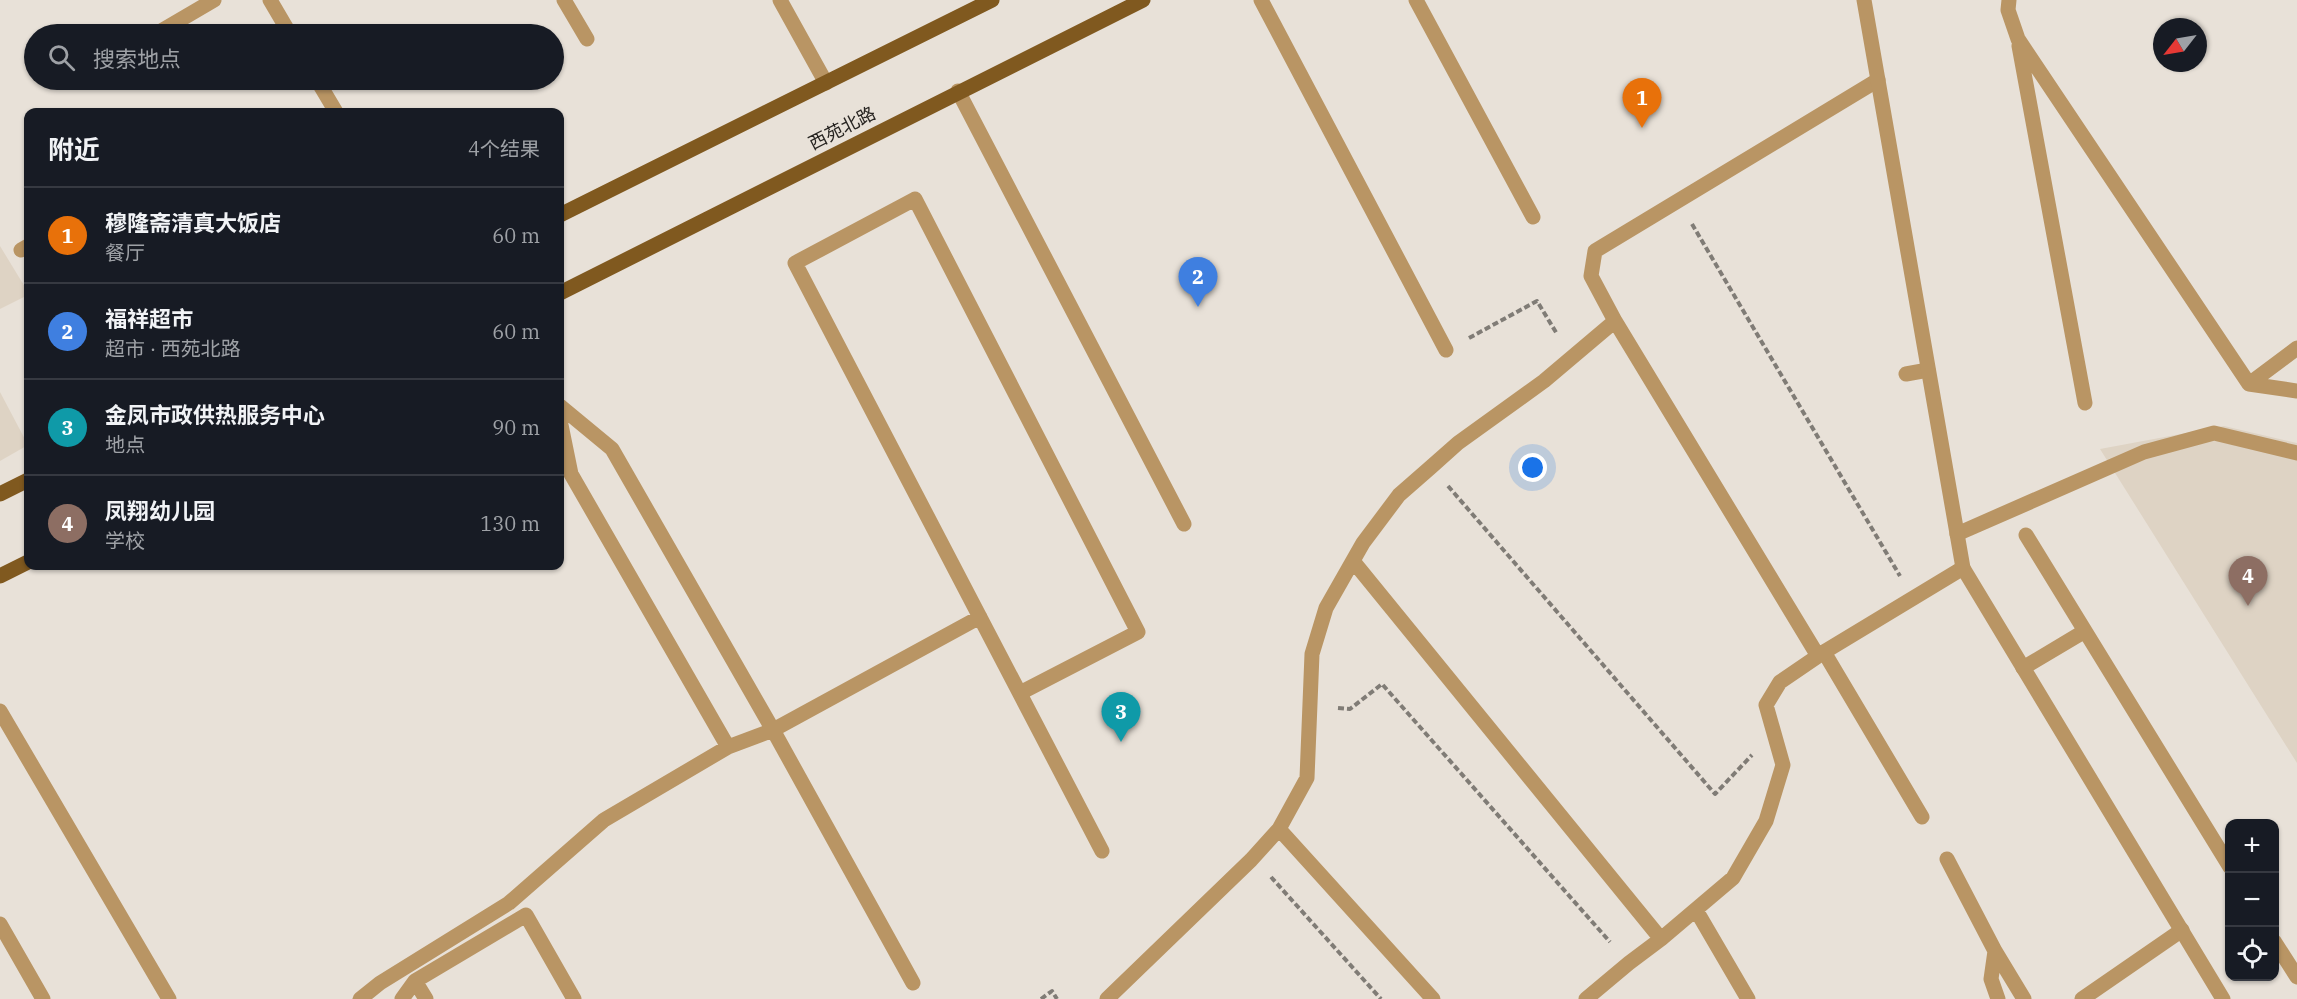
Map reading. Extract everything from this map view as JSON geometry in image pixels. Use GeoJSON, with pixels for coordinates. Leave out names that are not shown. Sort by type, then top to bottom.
{"type":"FeatureCollection","features":[{"type":"Feature","properties":{"kind":"main road"},"geometry":{"type":"LineString","coordinates":[[564,213],[992,0]]}},
{"type":"Feature","properties":{"kind":"main road","name":"西苑北路"},"geometry":{"type":"LineString","coordinates":[[564,291],[1143,0]]}},
{"type":"Feature","properties":{"kind":"main road"},"geometry":{"type":"LineString","coordinates":[[0,494],[24,482]]}},
{"type":"Feature","properties":{"kind":"main road"},"geometry":{"type":"LineString","coordinates":[[0,576],[24,564]]}},
{"type":"Feature","properties":{"kind":"street"},"geometry":{"type":"LineString","coordinates":[[173,24],[214,0]]}},
{"type":"Feature","properties":{"kind":"street"},"geometry":{"type":"LineString","coordinates":[[270,0],[284,24]]}},
{"type":"Feature","properties":{"kind":"street"},"geometry":{"type":"LineString","coordinates":[[564,0],[587,39]]}},
{"type":"Feature","properties":{"kind":"street"},"geometry":{"type":"LineString","coordinates":[[780,0],[826,83]]}},
{"type":"Feature","properties":{"kind":"street"},"geometry":{"type":"LineString","coordinates":[[1261,0],[1446,350]]}},
{"type":"Feature","properties":{"kind":"street"},"geometry":{"type":"LineString","coordinates":[[1416,0],[1533,217]]}},
{"type":"Feature","properties":{"kind":"street"},"geometry":{"type":"LineString","coordinates":[[1864,0],[1963,568],[2223,999]]}},
{"type":"Feature","properties":{"kind":"street"},"geometry":{"type":"LineString","coordinates":[[2008,0],[2008,10],[2018,39],[2085,403]]}},
{"type":"Feature","properties":{"kind":"street"},"geometry":{"type":"LineString","coordinates":[[2018,39],[2248,384],[2297,391]]}},
{"type":"Feature","properties":{"kind":"street"},"geometry":{"type":"LineString","coordinates":[[1878,80],[1595,250],[1591,276],[1615,321],[1922,817]]}},
{"type":"Feature","properties":{"kind":"street"},"geometry":{"type":"LineString","coordinates":[[323,90],[334,108]]}},
{"type":"Feature","properties":{"kind":"street"},"geometry":{"type":"LineString","coordinates":[[958,91],[1184,524]]}},
{"type":"Feature","properties":{"kind":"street"},"geometry":{"type":"LineString","coordinates":[[1020,693],[1138,632],[915,199],[795,263],[1102,851]]}},
{"type":"Feature","properties":{"kind":"street"},"geometry":{"type":"LineString","coordinates":[[1107,999],[1123,993],[1279,829],[1307,778],[1312,654],[1326,608],[1363,543],[1399,495],[1458,443],[1544,381],[1615,321]]}},
{"type":"Feature","properties":{"kind":"street"},"geometry":{"type":"LineString","coordinates":[[2248,384],[2297,348]]}},
{"type":"Feature","properties":{"kind":"street"},"geometry":{"type":"LineString","coordinates":[[1906,374],[1928,370]]}},
{"type":"Feature","properties":{"kind":"street"},"geometry":{"type":"LineString","coordinates":[[564,409],[612,449],[773,730],[913,983]]}},
{"type":"Feature","properties":{"kind":"street"},"geometry":{"type":"LineString","coordinates":[[1957,534],[2144,452],[2214,433],[2297,453]]}},
{"type":"Feature","properties":{"kind":"street"},"geometry":{"type":"LineString","coordinates":[[564,440],[571,474],[728,747]]}},
{"type":"Feature","properties":{"kind":"street"},"geometry":{"type":"LineString","coordinates":[[2026,534],[2225,860]]}},
{"type":"Feature","properties":{"kind":"street"},"geometry":{"type":"LineString","coordinates":[[1353,561],[1662,939]]}},
{"type":"Feature","properties":{"kind":"street"},"geometry":{"type":"LineString","coordinates":[[1586,999],[1662,939],[1733,878],[1766,821],[1783,765],[1766,705],[1780,682],[1821,654],[1963,568]]}},
{"type":"Feature","properties":{"kind":"street"},"geometry":{"type":"LineString","coordinates":[[360,999],[380,982],[509,903],[604,820],[728,747],[773,730],[980,617]]}},
{"type":"Feature","properties":{"kind":"street"},"geometry":{"type":"LineString","coordinates":[[2023,668],[2085,631]]}},
{"type":"Feature","properties":{"kind":"street"},"geometry":{"type":"LineString","coordinates":[[0,711],[169,999]]}},
{"type":"Feature","properties":{"kind":"street"},"geometry":{"type":"LineString","coordinates":[[1279,829],[1433,999]]}},
{"type":"Feature","properties":{"kind":"street"},"geometry":{"type":"LineString","coordinates":[[1947,859],[1995,951],[2024,999]]}},
{"type":"Feature","properties":{"kind":"street"},"geometry":{"type":"LineString","coordinates":[[1696,910],[1748,999]]}},
{"type":"Feature","properties":{"kind":"street"},"geometry":{"type":"LineString","coordinates":[[402,999],[415,981],[526,915],[574,999]]}},
{"type":"Feature","properties":{"kind":"street"},"geometry":{"type":"LineString","coordinates":[[0,924],[43,999]]}},
{"type":"Feature","properties":{"kind":"street"},"geometry":{"type":"LineString","coordinates":[[2082,999],[2182,930]]}},
{"type":"Feature","properties":{"kind":"street"},"geometry":{"type":"LineString","coordinates":[[2279,949],[2297,977]]}},
{"type":"Feature","properties":{"kind":"street"},"geometry":{"type":"LineString","coordinates":[[1995,951],[1990,979],[1998,999]]}},
{"type":"Feature","properties":{"kind":"street"},"geometry":{"type":"LineString","coordinates":[[415,981],[426,999]]}},
{"type":"Feature","properties":{"kind":"path"},"geometry":{"type":"LineString","coordinates":[[1688,217],[1913,599]]}},
{"type":"Feature","properties":{"kind":"path"},"geometry":{"type":"LineString","coordinates":[[1446,350],[1537,301],[1571,358]]}},
{"type":"Feature","properties":{"kind":"path"},"geometry":{"type":"LineString","coordinates":[[1431,467],[1715,794],[1756,751],[1776,741]]}},
{"type":"Feature","properties":{"kind":"path"},"geometry":{"type":"LineString","coordinates":[[1350,709],[1382,684],[1629,963]]}},
{"type":"Feature","properties":{"kind":"path"},"geometry":{"type":"LineString","coordinates":[[1268,874],[1381,999]]}},
{"type":"Feature","properties":{"kind":"path"},"geometry":{"type":"LineString","coordinates":[[1041,999],[1052,992],[1057,999]]}},
{"type":"Feature","properties":{"kind":"shaded area"},"geometry":{"type":"Polygon","coordinates":[[[0,246],[24,285],[24,297],[0,309],[0,246]]]}},
{"type":"Feature","properties":{"kind":"shaded area"},"geometry":{"type":"Polygon","coordinates":[[[0,392],[24,437],[24,447],[0,461],[0,392]]]}},
{"type":"Feature","properties":{"kind":"shaded area"},"geometry":{"type":"Polygon","coordinates":[[[2224,426],[2297,443],[2297,763],[2100,449],[2224,426]]]}},
{"type":"Feature","properties":{"kind":"place","name":"穆隆斋清真大饭店"},"geometry":{"type":"Point","coordinates":[1642,128]}},
{"type":"Feature","properties":{"kind":"place","name":"福祥超市"},"geometry":{"type":"Point","coordinates":[1198,307]}},
{"type":"Feature","properties":{"kind":"place","name":"凤翔幼儿园"},"geometry":{"type":"Point","coordinates":[2248,606]}},
{"type":"Feature","properties":{"kind":"place","name":"金凤市政供热服务中心"},"geometry":{"type":"Point","coordinates":[1121,742]}}]}
